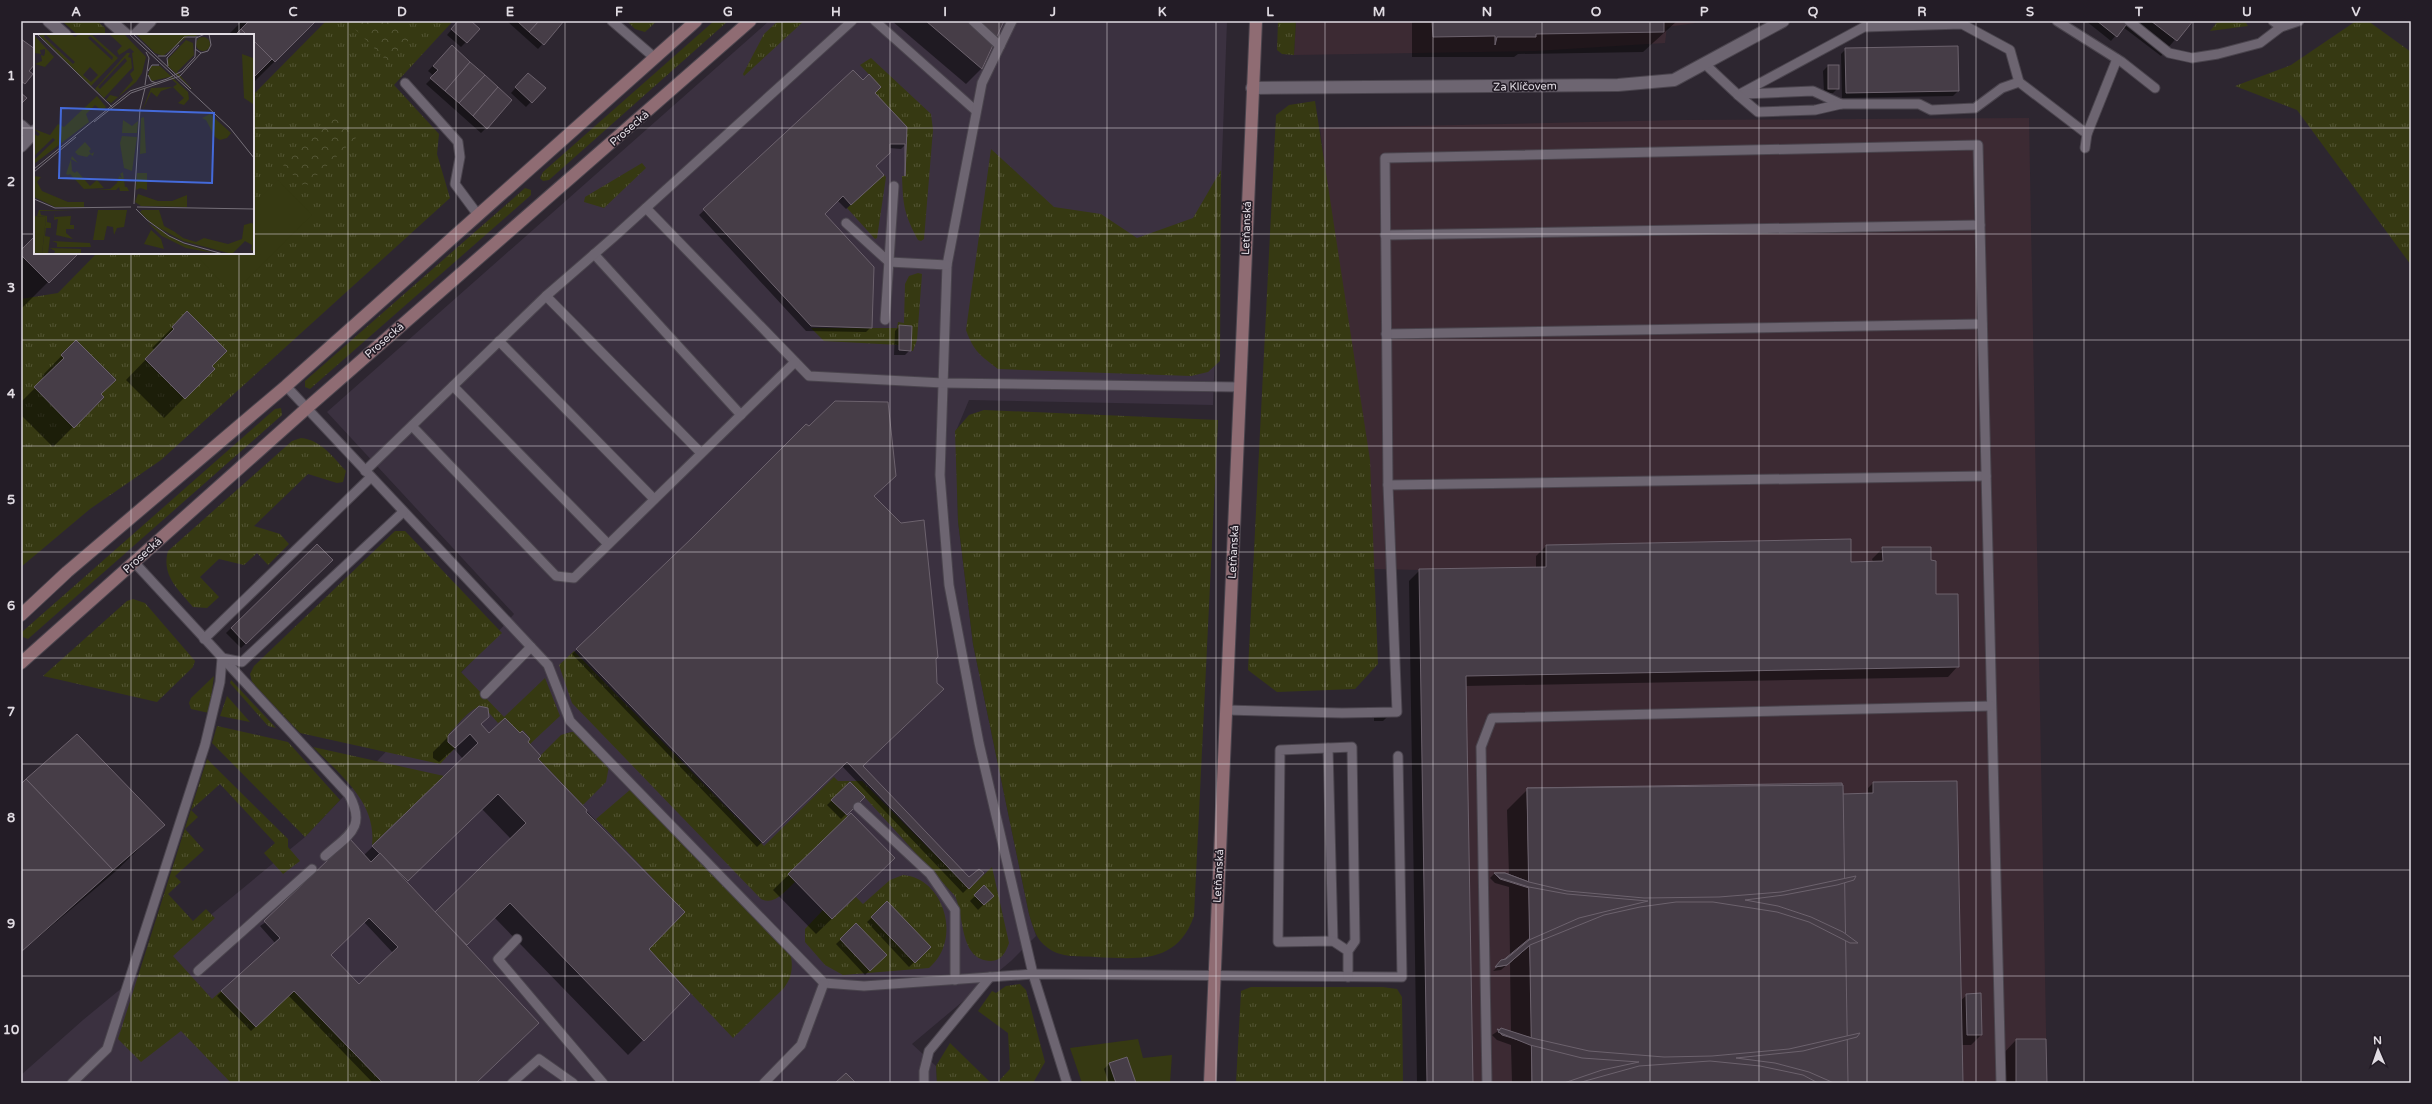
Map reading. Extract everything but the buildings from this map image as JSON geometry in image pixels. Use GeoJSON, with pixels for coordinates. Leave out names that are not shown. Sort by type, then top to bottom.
{"type":"FeatureCollection","features":[{"type":"Feature","properties":{"kind":"main road"},"geometry":{"type":"LineString","coordinates":[[21,615],[67,572],[286,386],[696,21]]}},
{"type":"Feature","properties":{"kind":"main road","name":"Prosecká"},"geometry":{"type":"LineString","coordinates":[[21,663],[307,408],[750,21]]}},
{"type":"Feature","properties":{"kind":"main road","name":"Letňanská"},"geometry":{"type":"LineString","coordinates":[[1210,1083],[1256,21]]}},
{"type":"Feature","properties":{"kind":"street"},"geometry":{"type":"LineString","coordinates":[[49,21],[64,34]]}},
{"type":"Feature","properties":{"kind":"street"},"geometry":{"type":"LineString","coordinates":[[110,21],[125,34]]}},
{"type":"Feature","properties":{"kind":"street"},"geometry":{"type":"LineString","coordinates":[[137,34],[150,21]]}},
{"type":"Feature","properties":{"kind":"street","name":"Za Klíčovem"},"geometry":{"type":"LineString","coordinates":[[1252,88],[1618,85],[1674,80],[1783,21]]}},
{"type":"Feature","properties":{"kind":"street"},"geometry":{"type":"LineString","coordinates":[[21,126],[33,133],[21,146]]}},
{"type":"Feature","properties":{"kind":"lane"},"geometry":{"type":"LineString","coordinates":[[612,21],[655,58]]}},
{"type":"Feature","properties":{"kind":"lane"},"geometry":{"type":"LineString","coordinates":[[204,639],[368,474],[412,426],[546,296],[646,208],[852,21]]}},
{"type":"Feature","properties":{"kind":"lane"},"geometry":{"type":"LineString","coordinates":[[875,21],[975,110]]}},
{"type":"Feature","properties":{"kind":"lane"},"geometry":{"type":"LineString","coordinates":[[973,21],[1000,46]]}},
{"type":"Feature","properties":{"kind":"lane"},"geometry":{"type":"LineString","coordinates":[[1012,21],[982,83],[975,110],[947,265],[940,475],[949,585],[979,743],[1033,974],[1067,1083]]}},
{"type":"Feature","properties":{"kind":"lane"},"geometry":{"type":"LineString","coordinates":[[2057,21],[2117,59],[2155,88]]}},
{"type":"Feature","properties":{"kind":"lane"},"geometry":{"type":"LineString","coordinates":[[2129,21],[2169,53],[2192,58],[2218,54],[2260,43],[2281,27],[2299,21]]}},
{"type":"Feature","properties":{"kind":"lane"},"geometry":{"type":"LineString","coordinates":[[2273,21],[2281,27]]}},
{"type":"Feature","properties":{"kind":"lane"},"geometry":{"type":"LineString","coordinates":[[1738,95],[1864,27],[1962,24],[2010,50],[2020,82],[2087,134]]}},
{"type":"Feature","properties":{"kind":"lane"},"geometry":{"type":"LineString","coordinates":[[2085,148],[2087,134],[2117,59]]}},
{"type":"Feature","properties":{"kind":"lane"},"geometry":{"type":"LineString","coordinates":[[1706,64],[1758,112],[1815,110],[1841,104],[1919,104],[1931,110],[1976,108],[2002,88],[2020,82]]}},
{"type":"Feature","properties":{"kind":"lane"},"geometry":{"type":"LineString","coordinates":[[405,83],[458,142],[460,157],[455,184],[478,215]]}},
{"type":"Feature","properties":{"kind":"lane"},"geometry":{"type":"LineString","coordinates":[[1738,95],[1813,92],[1841,104]]}},
{"type":"Feature","properties":{"kind":"lane"},"geometry":{"type":"LineString","coordinates":[[1226,710],[1342,714],[1397,712],[1388,485],[1384,158],[1978,145],[2001,1083]]}},
{"type":"Feature","properties":{"kind":"lane"},"geometry":{"type":"LineString","coordinates":[[885,320],[894,186]]}},
{"type":"Feature","properties":{"kind":"lane"},"geometry":{"type":"LineString","coordinates":[[646,208],[809,376],[943,383],[1240,387]]}},
{"type":"Feature","properties":{"kind":"lane"},"geometry":{"type":"LineString","coordinates":[[846,223],[889,262],[947,265]]}},
{"type":"Feature","properties":{"kind":"lane"},"geometry":{"type":"LineString","coordinates":[[1386,235],[1980,226]]}},
{"type":"Feature","properties":{"kind":"lane"},"geometry":{"type":"LineString","coordinates":[[594,254],[741,415]]}},
{"type":"Feature","properties":{"kind":"lane"},"geometry":{"type":"LineString","coordinates":[[546,296],[701,454]]}},
{"type":"Feature","properties":{"kind":"lane"},"geometry":{"type":"LineString","coordinates":[[1386,334],[1982,324]]}},
{"type":"Feature","properties":{"kind":"lane"},"geometry":{"type":"LineString","coordinates":[[499,341],[654,499]]}},
{"type":"Feature","properties":{"kind":"lane"},"geometry":{"type":"LineString","coordinates":[[412,426],[556,576],[574,578],[795,362]]}},
{"type":"Feature","properties":{"kind":"lane"},"geometry":{"type":"LineString","coordinates":[[286,386],[548,665],[570,721],[824,982],[864,986],[1033,974],[1214,977],[1402,977],[1398,756]]}},
{"type":"Feature","properties":{"kind":"lane"},"geometry":{"type":"LineString","coordinates":[[453,386],[608,544]]}},
{"type":"Feature","properties":{"kind":"lane"},"geometry":{"type":"LineString","coordinates":[[1388,485],[1986,476]]}},
{"type":"Feature","properties":{"kind":"lane"},"geometry":{"type":"LineString","coordinates":[[222,658],[242,662],[403,512]]}},
{"type":"Feature","properties":{"kind":"lane"},"geometry":{"type":"LineString","coordinates":[[134,562],[349,795],[356,808],[358,817],[355,828],[325,856]]}},
{"type":"Feature","properties":{"kind":"lane"},"geometry":{"type":"LineString","coordinates":[[485,694],[531,647]]}},
{"type":"Feature","properties":{"kind":"lane"},"geometry":{"type":"LineString","coordinates":[[72,1083],[107,1049],[206,745],[220,682],[222,658]]}},
{"type":"Feature","properties":{"kind":"lane"},"geometry":{"type":"LineString","coordinates":[[1487,1083],[1481,747],[1492,718],[1991,706]]}},
{"type":"Feature","properties":{"kind":"lane"},"geometry":{"type":"LineString","coordinates":[[1348,951],[1334,941],[1278,942],[1280,750],[1352,747],[1355,942],[1348,951],[1348,977]]}},
{"type":"Feature","properties":{"kind":"lane"},"geometry":{"type":"LineString","coordinates":[[1328,748],[1334,941]]}},
{"type":"Feature","properties":{"kind":"lane"},"geometry":{"type":"LineString","coordinates":[[858,807],[930,874],[955,910],[955,980]]}},
{"type":"Feature","properties":{"kind":"lane"},"geometry":{"type":"LineString","coordinates":[[198,971],[312,869]]}},
{"type":"Feature","properties":{"kind":"lane"},"geometry":{"type":"LineString","coordinates":[[517,939],[498,959],[603,1083]]}},
{"type":"Feature","properties":{"kind":"lane"},"geometry":{"type":"LineString","coordinates":[[924,1083],[924,1071],[929,1051],[990,977]]}},
{"type":"Feature","properties":{"kind":"lane"},"geometry":{"type":"LineString","coordinates":[[764,1083],[801,1045],[824,982]]}},
{"type":"Feature","properties":{"kind":"lane"},"geometry":{"type":"LineString","coordinates":[[512,1083],[539,1059],[573,1083]]}},
{"type":"Feature","properties":{"kind":"shaded area"},"geometry":{"type":"Polygon","coordinates":[[[769,21],[1227,21],[1213,405],[969,400],[956,431],[958,521],[973,644],[1029,914],[1036,936],[1011,961],[912,1044],[936,1066],[937,1083],[21,1083],[21,1075],[83,1020],[305,837],[473,660],[514,614],[327,412],[769,21]]]}},
{"type":"Feature","properties":{"kind":"shaded area"},"geometry":{"type":"Polygon","coordinates":[[[1296,21],[1710,21],[1667,27],[1665,43],[1536,51],[1294,55],[1296,21]]]}},
{"type":"Feature","properties":{"kind":"shaded area"},"geometry":{"type":"Polygon","coordinates":[[[2029,118],[2047,1083],[1428,1083],[1419,570],[1374,569],[1320,128],[1682,120],[2029,118]]]}},
{"type":"Feature","properties":{"kind":"green space"},"geometry":{"type":"Polygon","coordinates":[[[62,21],[97,21],[105,28],[105,34],[77,34],[62,21]]]}},
{"type":"Feature","properties":{"kind":"green space"},"geometry":{"type":"Polygon","coordinates":[[[326,21],[453,21],[394,85],[439,134],[437,154],[450,198],[161,460],[90,509],[21,567],[21,299],[58,293],[96,254],[254,254],[254,94],[326,21]],[[187,312],[172,327],[174,329],[145,360],[185,399],[215,369],[212,366],[227,351],[187,312]],[[76,340],[61,354],[64,358],[34,387],[74,427],[104,398],[101,394],[116,379],[76,340]]]}},
{"type":"Feature","properties":{"kind":"green space"},"geometry":{"type":"Polygon","coordinates":[[[347,21],[394,21],[411,38],[387,61],[347,21]]]}},
{"type":"Feature","properties":{"kind":"green space"},"geometry":{"type":"Polygon","coordinates":[[[627,21],[657,21],[645,32],[635,29],[627,21]]]}},
{"type":"Feature","properties":{"kind":"green space"},"geometry":{"type":"Polygon","coordinates":[[[714,21],[728,21],[549,180],[543,181],[540,178],[543,172],[714,21]]]}},
{"type":"Feature","properties":{"kind":"green space"},"geometry":{"type":"Polygon","coordinates":[[[778,21],[804,21],[744,76],[743,74],[764,34],[778,21]]]}},
{"type":"Feature","properties":{"kind":"green space"},"geometry":{"type":"Polygon","coordinates":[[[1278,21],[1296,21],[1294,55],[1282,54],[1277,50],[1278,21]]]}},
{"type":"Feature","properties":{"kind":"green space"},"geometry":{"type":"Polygon","coordinates":[[[2218,21],[2245,21],[2248,26],[2210,31],[2218,21]]]}},
{"type":"Feature","properties":{"kind":"green space"},"geometry":{"type":"Polygon","coordinates":[[[2356,21],[2368,21],[2411,52],[2411,265],[2297,110],[2235,86],[2291,65],[2356,21]]]}},
{"type":"Feature","properties":{"kind":"green space"},"geometry":{"type":"Polygon","coordinates":[[[871,58],[931,114],[933,130],[924,239],[921,241],[918,240],[907,216],[903,195],[902,176],[905,176],[907,127],[875,93],[881,87],[860,65],[871,58]]]}},
{"type":"Feature","properties":{"kind":"green space"},"geometry":{"type":"Polygon","coordinates":[[[1315,101],[1370,460],[1378,664],[1355,689],[1277,692],[1248,670],[1276,115],[1289,105],[1315,101]]]}},
{"type":"Feature","properties":{"kind":"green space"},"geometry":{"type":"Polygon","coordinates":[[[336,109],[360,134],[305,187],[282,164],[336,109]]]}},
{"type":"Feature","properties":{"kind":"green space"},"geometry":{"type":"Polygon","coordinates":[[[991,149],[1054,207],[1101,214],[1137,238],[1193,218],[1221,170],[1220,361],[1208,372],[1191,376],[998,369],[982,356],[975,348],[966,330],[991,149]]]}},
{"type":"Feature","properties":{"kind":"green space"},"geometry":{"type":"Polygon","coordinates":[[[642,163],[646,168],[604,208],[584,202],[585,197],[642,163]]]}},
{"type":"Feature","properties":{"kind":"green space"},"geometry":{"type":"Polygon","coordinates":[[[884,175],[886,177],[877,238],[875,239],[847,208],[884,175]]]}},
{"type":"Feature","properties":{"kind":"green space"},"geometry":{"type":"Polygon","coordinates":[[[278,180],[312,215],[232,294],[199,258],[204,254],[254,254],[254,204],[278,180]]]}},
{"type":"Feature","properties":{"kind":"green space"},"geometry":{"type":"Polygon","coordinates":[[[525,188],[531,190],[531,195],[310,389],[305,387],[305,381],[525,188]]]}},
{"type":"Feature","properties":{"kind":"green space"},"geometry":{"type":"Polygon","coordinates":[[[918,273],[922,274],[917,340],[913,351],[911,351],[912,326],[899,326],[899,345],[824,341],[811,328],[897,328],[898,322],[904,323],[905,284],[909,276],[918,273]]]}},
{"type":"Feature","properties":{"kind":"green space"},"geometry":{"type":"Polygon","coordinates":[[[281,408],[282,415],[28,639],[23,637],[22,632],[275,409],[281,408]]]}},
{"type":"Feature","properties":{"kind":"green space"},"geometry":{"type":"Polygon","coordinates":[[[984,410],[1218,420],[1194,916],[1187,932],[1178,943],[1167,951],[1155,955],[1141,958],[1127,958],[1064,955],[1053,951],[1044,945],[1038,937],[1032,924],[973,644],[958,521],[955,431],[969,415],[984,410]]]}},
{"type":"Feature","properties":{"kind":"green space"},"geometry":{"type":"Polygon","coordinates":[[[301,438],[315,442],[331,455],[346,471],[343,482],[337,483],[308,474],[254,526],[280,534],[289,544],[268,565],[257,553],[244,565],[219,559],[200,577],[219,597],[207,608],[193,607],[177,588],[169,575],[166,560],[168,551],[292,441],[301,438]]]}},
{"type":"Feature","properties":{"kind":"green space"},"geometry":{"type":"Polygon","coordinates":[[[395,531],[405,531],[502,633],[461,672],[504,717],[545,678],[560,716],[530,744],[528,742],[530,738],[523,730],[520,733],[505,718],[498,723],[483,706],[478,707],[469,713],[448,735],[449,741],[455,748],[440,764],[300,733],[252,682],[250,674],[254,666],[395,531]]]}},
{"type":"Feature","properties":{"kind":"green space"},"geometry":{"type":"Polygon","coordinates":[[[133,599],[145,603],[195,661],[193,667],[157,702],[43,676],[127,601],[133,599]]]}},
{"type":"Feature","properties":{"kind":"green space"},"geometry":{"type":"Polygon","coordinates":[[[574,651],[764,846],[834,777],[838,781],[850,781],[832,800],[848,817],[788,874],[795,882],[784,893],[776,899],[766,901],[761,899],[572,703],[559,665],[574,651]]]}},
{"type":"Feature","properties":{"kind":"green space"},"geometry":{"type":"Polygon","coordinates":[[[214,676],[209,713],[191,709],[189,703],[191,698],[214,676]]]}},
{"type":"Feature","properties":{"kind":"green space"},"geometry":{"type":"Polygon","coordinates":[[[231,680],[276,728],[268,726],[230,683],[231,680]]]}},
{"type":"Feature","properties":{"kind":"green space"},"geometry":{"type":"Polygon","coordinates":[[[227,696],[250,722],[220,716],[227,696]]]}},
{"type":"Feature","properties":{"kind":"green space"},"geometry":{"type":"Polygon","coordinates":[[[217,726],[288,742],[340,800],[305,837],[212,743],[217,726]]]}},
{"type":"Feature","properties":{"kind":"green space"},"geometry":{"type":"Polygon","coordinates":[[[576,732],[609,766],[606,782],[583,805],[538,758],[561,735],[576,732]]]}},
{"type":"Feature","properties":{"kind":"green space"},"geometry":{"type":"Polygon","coordinates":[[[313,747],[444,776],[372,845],[372,830],[369,815],[363,802],[345,779],[313,747]]]}},
{"type":"Feature","properties":{"kind":"green space"},"geometry":{"type":"Polygon","coordinates":[[[207,759],[288,839],[288,847],[300,861],[283,874],[264,853],[275,843],[220,784],[191,810],[198,817],[185,829],[204,850],[175,876],[181,882],[168,894],[193,921],[206,909],[215,918],[173,956],[212,999],[221,991],[294,991],[383,1083],[231,1083],[181,1031],[141,1062],[118,1039],[207,759]]]}},
{"type":"Feature","properties":{"kind":"green space"},"geometry":{"type":"Polygon","coordinates":[[[850,781],[862,781],[969,889],[992,867],[1009,943],[1005,953],[1000,958],[995,961],[991,961],[981,959],[973,953],[968,946],[955,896],[850,781]],[[984,885],[974,895],[984,905],[994,896],[984,885]]]}},
{"type":"Feature","properties":{"kind":"green space"},"geometry":{"type":"Polygon","coordinates":[[[631,789],[790,951],[792,970],[787,984],[733,1038],[649,949],[685,912],[596,819],[631,789]]]}},
{"type":"Feature","properties":{"kind":"green space"},"geometry":{"type":"Polygon","coordinates":[[[903,875],[917,879],[929,887],[938,898],[944,912],[947,927],[945,942],[939,956],[929,968],[843,975],[825,965],[805,942],[805,929],[823,910],[832,919],[856,897],[863,904],[890,880],[903,875]],[[887,902],[871,917],[915,963],[931,947],[887,902]]]}},
{"type":"Feature","properties":{"kind":"green space"},"geometry":{"type":"Polygon","coordinates":[[[1020,984],[1026,990],[1045,1062],[1033,1083],[997,1083],[1010,1069],[1008,1033],[978,1011],[992,991],[996,993],[1006,986],[1020,984]]]}},
{"type":"Feature","properties":{"kind":"green space"},"geometry":{"type":"Polygon","coordinates":[[[1251,987],[1383,987],[1397,989],[1402,997],[1403,1083],[1236,1083],[1241,991],[1251,987]]]}},
{"type":"Feature","properties":{"kind":"green space"},"geometry":{"type":"Polygon","coordinates":[[[1138,1039],[1143,1058],[1172,1055],[1170,1083],[1082,1083],[1070,1048],[1138,1039]]]}},
{"type":"Feature","properties":{"kind":"green space"},"geometry":{"type":"Polygon","coordinates":[[[950,1043],[991,1083],[937,1083],[936,1066],[950,1043]]]}}]}
